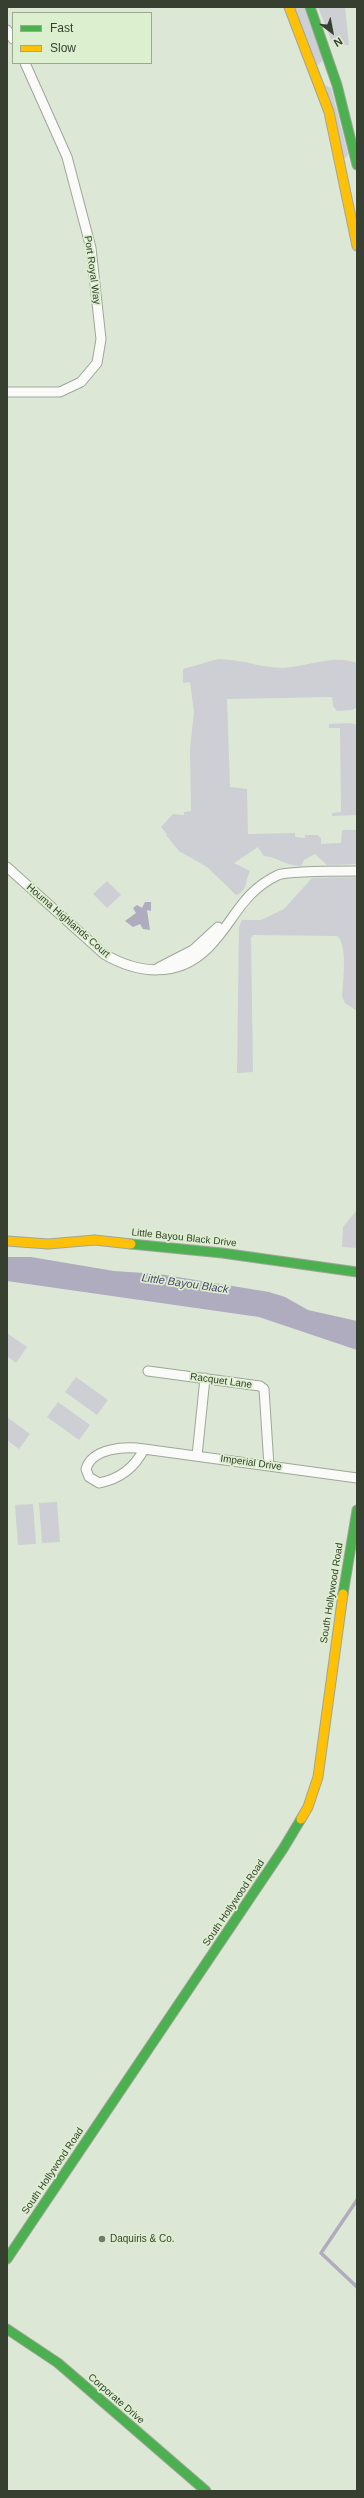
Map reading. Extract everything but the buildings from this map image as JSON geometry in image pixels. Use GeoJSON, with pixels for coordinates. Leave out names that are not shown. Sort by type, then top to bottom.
{"type":"FeatureCollection","features":[{"type":"Feature","properties":{"kind":"main road"},"geometry":{"type":"LineString","coordinates":[[289,7],[329,112],[357,246]]}},
{"type":"Feature","properties":{"kind":"main road"},"geometry":{"type":"LineString","coordinates":[[310,7],[337,85],[357,165]]}},
{"type":"Feature","properties":{"kind":"main road","name":"Little Bayou Black Drive"},"geometry":{"type":"LineString","coordinates":[[7,1241],[48,1244],[95,1240],[222,1253],[357,1272]]}},
{"type":"Feature","properties":{"kind":"main road","name":"South Hollywood Road"},"geometry":{"type":"LineString","coordinates":[[7,2259],[283,1849],[308,1807],[318,1777],[337,1630],[357,1510]]}},
{"type":"Feature","properties":{"kind":"main road","name":"Corporate Drive"},"geometry":{"type":"LineString","coordinates":[[7,2329],[58,2363],[206,2491]]}},
{"type":"Feature","properties":{"kind":"street","name":"Port Royal Way"},"geometry":{"type":"LineString","coordinates":[[7,392],[60,392],[81,382],[97,363],[101,339],[91,248],[68,157],[25,64]]}},
{"type":"Feature","properties":{"kind":"street","name":"Houma Highlands Court"},"geometry":{"type":"LineString","coordinates":[[7,867],[104,954],[117,962],[151,971],[193,950],[232,916],[241,903],[262,885],[280,874],[357,871]]}},
{"type":"Feature","properties":{"kind":"street","name":"Racquet Lane"},"geometry":{"type":"LineString","coordinates":[[148,1370],[260,1386],[264,1389],[269,1466]]}},
{"type":"Feature","properties":{"kind":"street"},"geometry":{"type":"LineString","coordinates":[[197,1456],[205,1378]]}},
{"type":"Feature","properties":{"kind":"street","name":"Imperial Drive"},"geometry":{"type":"LineString","coordinates":[[144,1449],[138,1461],[115,1480],[99,1483],[89,1477],[86,1469],[88,1461],[94,1456],[130,1447],[357,1478]]}},
{"type":"Feature","properties":{"kind":"shaded area"},"geometry":{"type":"Polygon","coordinates":[[[291,7],[304,7],[323,60],[318,65],[315,65],[291,7]]]}},
{"type":"Feature","properties":{"kind":"shaded area"},"geometry":{"type":"Polygon","coordinates":[[[318,7],[345,7],[349,45],[339,45],[332,42],[318,7]]]}},
{"type":"Feature","properties":{"kind":"shaded area"},"geometry":{"type":"Polygon","coordinates":[[[325,85],[331,88],[348,154],[346,158],[344,158],[325,85]]]}},
{"type":"Feature","properties":{"kind":"shaded area"},"geometry":{"type":"Polygon","coordinates":[[[218,659],[234,660],[275,668],[292,667],[330,660],[357,663],[357,707],[352,710],[337,711],[333,706],[332,697],[227,699],[230,787],[247,789],[248,834],[295,833],[295,837],[305,838],[305,835],[317,835],[321,838],[321,844],[341,843],[342,830],[357,830],[357,864],[327,865],[315,854],[304,860],[301,866],[296,866],[264,856],[258,847],[234,863],[250,871],[243,891],[236,895],[207,867],[179,851],[166,835],[167,834],[161,827],[173,814],[184,815],[184,812],[191,811],[190,749],[194,712],[190,682],[183,683],[183,669],[218,659]]]}},
{"type":"Feature","properties":{"kind":"shaded area"},"geometry":{"type":"Polygon","coordinates":[[[351,723],[357,725],[357,815],[332,816],[332,813],[341,812],[340,728],[329,728],[329,724],[351,723]]]}},
{"type":"Feature","properties":{"kind":"shaded area"},"geometry":{"type":"Polygon","coordinates":[[[357,877],[357,1011],[345,1003],[342,997],[344,955],[343,947],[337,936],[253,935],[251,938],[253,1072],[237,1073],[239,927],[242,920],[261,920],[284,909],[312,878],[357,877]]]}},
{"type":"Feature","properties":{"kind":"shaded area"},"geometry":{"type":"Polygon","coordinates":[[[107,881],[121,895],[107,908],[93,894],[107,881]]]}},
{"type":"Feature","properties":{"kind":"shaded area"},"geometry":{"type":"Polygon","coordinates":[[[357,1042],[357,1157],[356,1046],[357,1042]]]}},
{"type":"Feature","properties":{"kind":"shaded area"},"geometry":{"type":"Polygon","coordinates":[[[357,1210],[357,1248],[342,1247],[343,1227],[357,1210]]]}},
{"type":"Feature","properties":{"kind":"shaded area"},"geometry":{"type":"Polygon","coordinates":[[[7,1333],[27,1347],[16,1363],[7,1356],[7,1333]]]}},
{"type":"Feature","properties":{"kind":"shaded area"},"geometry":{"type":"Polygon","coordinates":[[[76,1377],[108,1400],[97,1415],[65,1392],[76,1377]]]}},
{"type":"Feature","properties":{"kind":"shaded area"},"geometry":{"type":"Polygon","coordinates":[[[58,1402],[90,1425],[79,1440],[47,1417],[58,1402]]]}},
{"type":"Feature","properties":{"kind":"shaded area"},"geometry":{"type":"Polygon","coordinates":[[[7,1417],[30,1434],[19,1449],[7,1440],[7,1417]]]}},
{"type":"Feature","properties":{"kind":"shaded area"},"geometry":{"type":"Polygon","coordinates":[[[57,1502],[60,1542],[42,1543],[39,1503],[57,1502]]]}},
{"type":"Feature","properties":{"kind":"shaded area"},"geometry":{"type":"Polygon","coordinates":[[[33,1504],[36,1544],[18,1545],[15,1505],[33,1504]]]}},
{"type":"Feature","properties":{"kind":"water"},"geometry":{"type":"Polygon","coordinates":[[[145,902],[151,902],[151,911],[147,910],[150,930],[143,929],[140,924],[133,927],[125,921],[136,913],[133,908],[137,905],[142,908],[145,902]]]}},
{"type":"Feature","properties":{"kind":"water","name":"Little Bayou Black"},"geometry":{"type":"Polygon","coordinates":[[[7,1257],[31,1257],[114,1271],[159,1274],[269,1292],[285,1297],[308,1310],[357,1321],[357,1350],[259,1317],[7,1281],[7,1257]]]}},
{"type":"Feature","properties":{"kind":"waterway"},"geometry":{"type":"LineString","coordinates":[[357,2200],[321,2253],[357,2287]]}},
{"type":"Feature","properties":{"kind":"traffic: fast"},"geometry":{"type":"LineString","coordinates":[[310,7],[337,85],[357,165]]}},
{"type":"Feature","properties":{"kind":"traffic: fast"},"geometry":{"type":"LineString","coordinates":[[131,1244],[222,1253],[357,1272]]}},
{"type":"Feature","properties":{"kind":"traffic: fast"},"geometry":{"type":"LineString","coordinates":[[343,1594],[357,1510]]}},
{"type":"Feature","properties":{"kind":"traffic: fast"},"geometry":{"type":"LineString","coordinates":[[7,2259],[283,1849],[301,1819]]}},
{"type":"Feature","properties":{"kind":"traffic: fast"},"geometry":{"type":"LineString","coordinates":[[7,2329],[58,2363],[206,2491]]}},
{"type":"Feature","properties":{"kind":"traffic: slow"},"geometry":{"type":"LineString","coordinates":[[289,7],[329,112],[357,246]]}},
{"type":"Feature","properties":{"kind":"traffic: slow"},"geometry":{"type":"LineString","coordinates":[[7,1241],[48,1244],[95,1240],[131,1244]]}},
{"type":"Feature","properties":{"kind":"traffic: slow"},"geometry":{"type":"LineString","coordinates":[[301,1819],[308,1807],[318,1777],[343,1594]]}},
{"type":"Feature","properties":{"kind":"place","name":"Daquiris & Co."},"geometry":{"type":"Point","coordinates":[102,2239]}}]}
